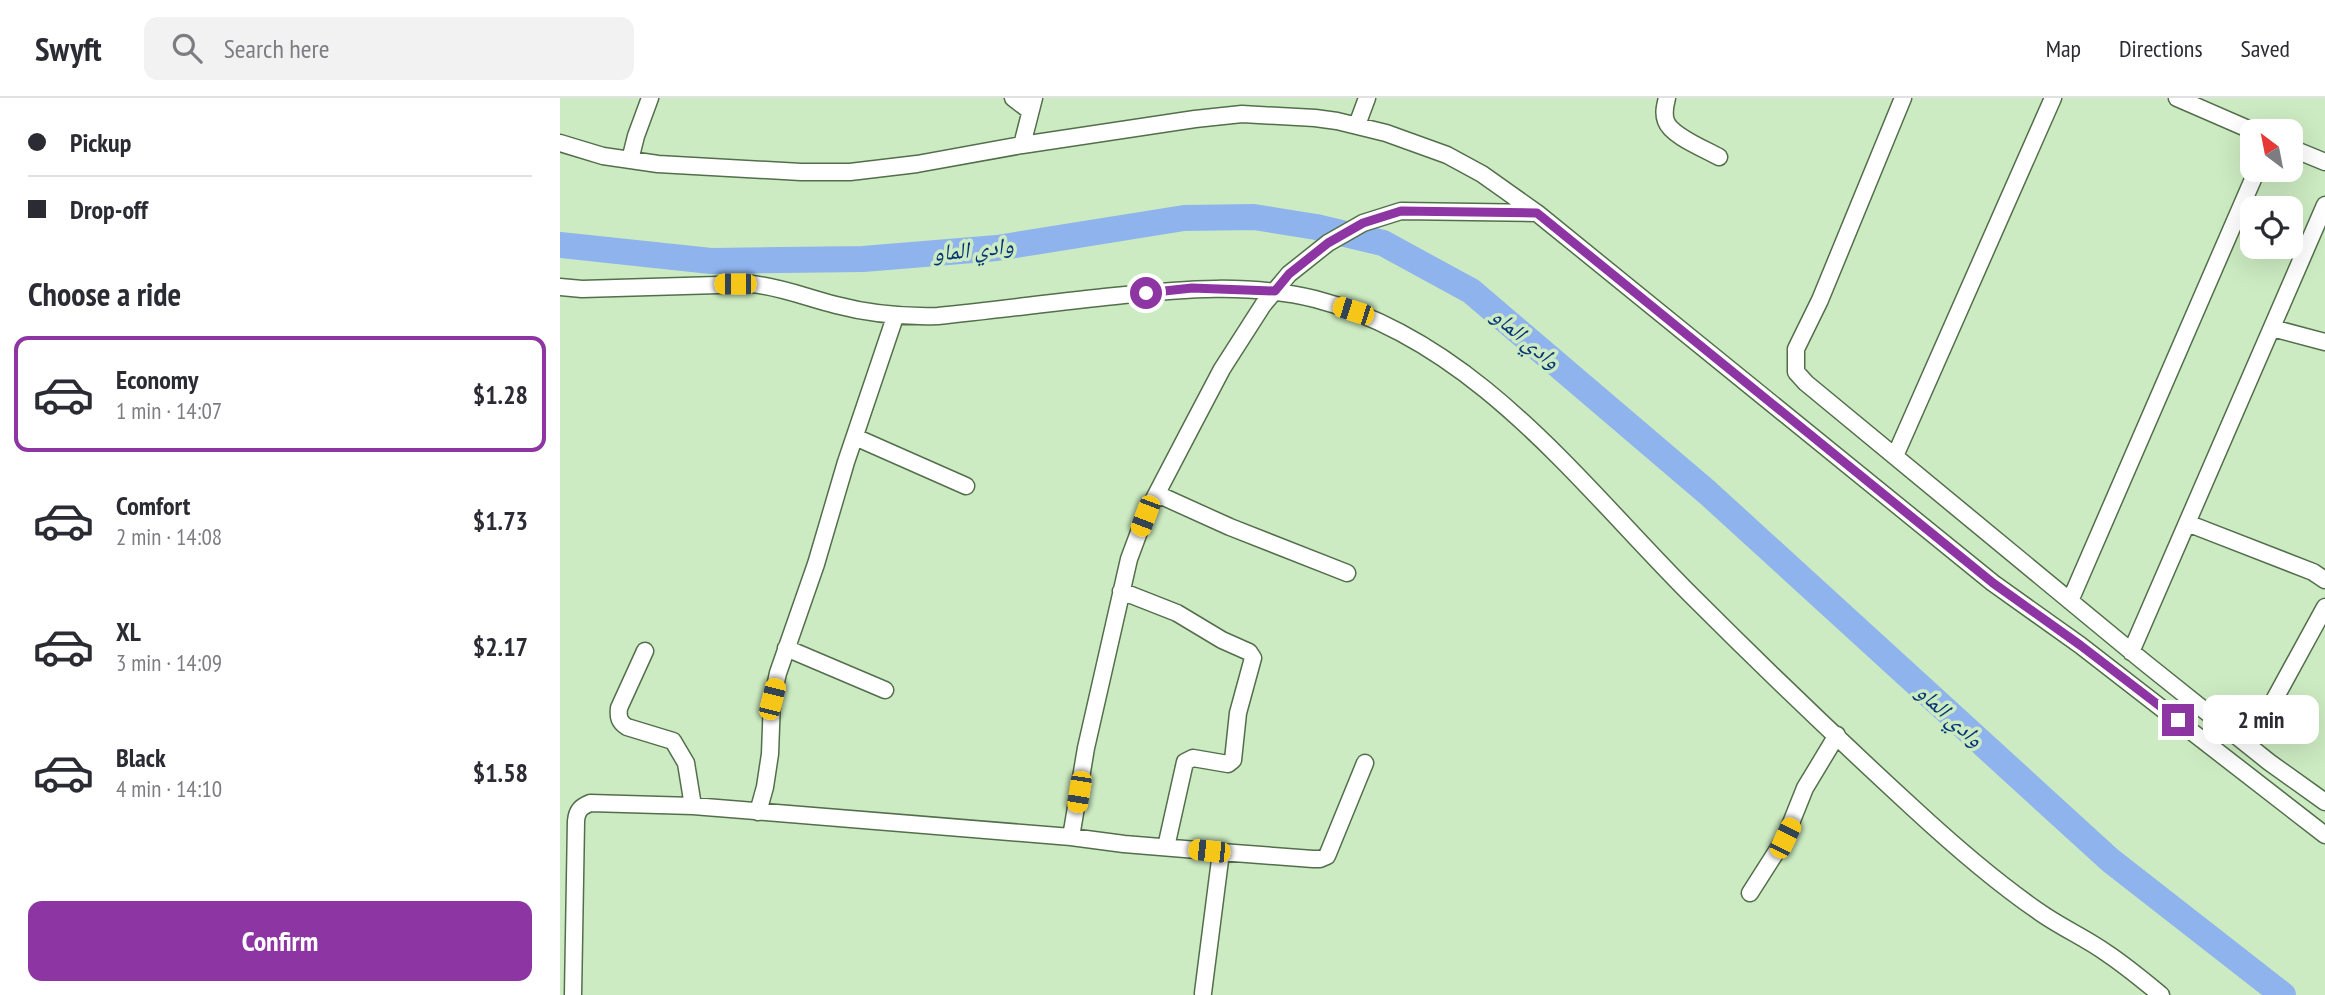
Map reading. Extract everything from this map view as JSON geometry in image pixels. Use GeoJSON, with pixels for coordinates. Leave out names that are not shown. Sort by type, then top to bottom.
{"type":"FeatureCollection","features":[{"type":"Feature","properties":{"kind":"street"},"geometry":{"type":"LineString","coordinates":[[631,160],[636,136],[650,98]]}},
{"type":"Feature","properties":{"kind":"street"},"geometry":{"type":"LineString","coordinates":[[1013,98],[1032,104],[1022,145]]}},
{"type":"Feature","properties":{"kind":"street"},"geometry":{"type":"LineString","coordinates":[[1357,125],[1367,98]]}},
{"type":"Feature","properties":{"kind":"street"},"geometry":{"type":"LineString","coordinates":[[1667,98],[1664,113],[1667,125],[1675,133],[1719,157]]}},
{"type":"Feature","properties":{"kind":"street"},"geometry":{"type":"LineString","coordinates":[[1903,98],[1820,300],[1797,349],[1796,372],[2131,652],[2249,746],[2325,802]]}},
{"type":"Feature","properties":{"kind":"street"},"geometry":{"type":"LineString","coordinates":[[1895,456],[2053,98]]}},
{"type":"Feature","properties":{"kind":"street"},"geometry":{"type":"LineString","coordinates":[[2176,98],[2240,125]]}},
{"type":"Feature","properties":{"kind":"street"},"geometry":{"type":"LineString","coordinates":[[560,144],[603,156],[658,164],[850,172],[917,164],[1134,126],[1242,114],[1315,118],[1357,125],[1447,155],[1490,179],[1537,213],[1993,583],[2080,645],[2325,835]]}},
{"type":"Feature","properties":{"kind":"street"},"geometry":{"type":"LineString","coordinates":[[2303,153],[2325,162]]}},
{"type":"Feature","properties":{"kind":"street"},"geometry":{"type":"LineString","coordinates":[[2070,601],[2252,182]]}},
{"type":"Feature","properties":{"kind":"street"},"geometry":{"type":"LineString","coordinates":[[2131,652],[2325,205]]}},
{"type":"Feature","properties":{"kind":"street"},"geometry":{"type":"LineString","coordinates":[[1071,837],[1086,748],[1129,559],[1145,516],[1223,369],[1264,305],[1289,274],[1328,243],[1363,223],[1401,211],[1537,213]]}},
{"type":"Feature","properties":{"kind":"street"},"geometry":{"type":"LineString","coordinates":[[560,287],[582,289],[752,284],[774,286],[839,306],[895,317],[937,316],[1192,288],[1275,291],[1317,299],[1353,311],[1399,332],[1451,363],[1498,400],[1690,594],[1970,859],[2038,912],[2107,953],[2161,995]]}},
{"type":"Feature","properties":{"kind":"street"},"geometry":{"type":"LineString","coordinates":[[758,812],[770,754],[772,699],[786,648],[817,564],[895,317]]}},
{"type":"Feature","properties":{"kind":"street"},"geometry":{"type":"LineString","coordinates":[[2272,328],[2325,342]]}},
{"type":"Feature","properties":{"kind":"street"},"geometry":{"type":"LineString","coordinates":[[855,437],[966,486]]}},
{"type":"Feature","properties":{"kind":"street"},"geometry":{"type":"LineString","coordinates":[[1157,494],[1230,527],[1347,573]]}},
{"type":"Feature","properties":{"kind":"street"},"geometry":{"type":"LineString","coordinates":[[2187,523],[2313,572],[2325,580]]}},
{"type":"Feature","properties":{"kind":"street"},"geometry":{"type":"LineString","coordinates":[[1121,590],[1184,617],[1222,640],[1249,652],[1253,658],[1238,713],[1233,760],[1228,764],[1193,758],[1185,762],[1166,847]]}},
{"type":"Feature","properties":{"kind":"street"},"geometry":{"type":"LineString","coordinates":[[2249,746],[2325,607]]}},
{"type":"Feature","properties":{"kind":"street"},"geometry":{"type":"LineString","coordinates":[[786,648],[885,690]]}},
{"type":"Feature","properties":{"kind":"street"},"geometry":{"type":"LineString","coordinates":[[645,651],[619,708],[618,716],[621,723],[627,727],[673,741],[686,763],[693,806]]}},
{"type":"Feature","properties":{"kind":"street"},"geometry":{"type":"LineString","coordinates":[[1750,893],[1785,838],[1805,788],[1837,735]]}},
{"type":"Feature","properties":{"kind":"street"},"geometry":{"type":"LineString","coordinates":[[573,995],[577,813],[590,803],[693,806],[1320,859],[1327,856],[1365,762]]}},
{"type":"Feature","properties":{"kind":"street"},"geometry":{"type":"LineString","coordinates":[[1203,993],[1221,852]]}},
{"type":"Feature","properties":{"kind":"waterway","name":"وادي الماو"},"geometry":{"type":"LineString","coordinates":[[560,245],[711,261],[863,259],[997,248],[1184,218],[1254,217],[1316,227],[1383,243],[1471,291],[1708,493],[2110,860],[2283,995]]}},
{"type":"Feature","properties":{"kind":"route"},"geometry":{"type":"LineString","coordinates":[[1146,293],[1192,288],[1275,291],[1289,274],[1328,243],[1363,223],[1401,211],[1537,213],[1993,583],[2178,720]]}}]}
